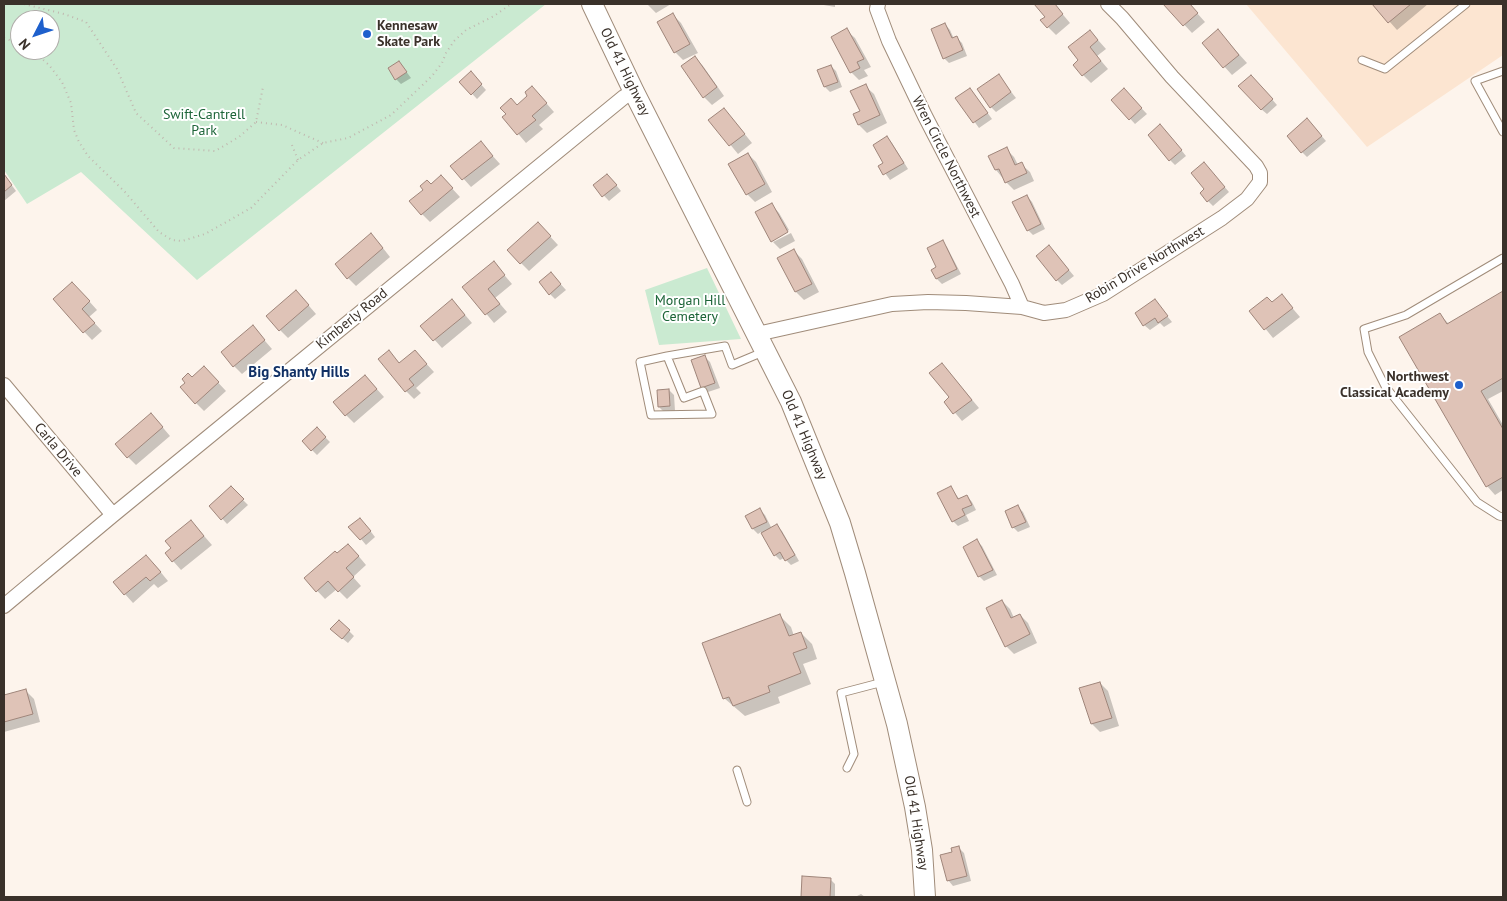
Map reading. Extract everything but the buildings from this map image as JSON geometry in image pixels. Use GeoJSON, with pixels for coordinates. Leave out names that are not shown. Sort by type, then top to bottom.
{"type":"FeatureCollection","features":[{"type":"Feature","properties":{"kind":"main road","name":"Old 41 Highway"},"geometry":{"type":"LineString","coordinates":[[592,4],[634,92],[762,342],[807,439],[840,523],[897,724],[915,807],[922,850],[925,897]]}},
{"type":"Feature","properties":{"kind":"street","name":"Wren Circle Northwest"},"geometry":{"type":"LineString","coordinates":[[878,4],[889,41],[1022,307]]}},
{"type":"Feature","properties":{"kind":"street","name":"Robin Drive Northwest"},"geometry":{"type":"LineString","coordinates":[[762,342],[892,304],[928,302],[1022,307],[1044,313],[1066,310],[1095,298],[1146,268],[1248,199],[1260,182],[1260,173],[1256,166],[1172,77],[1108,4]]}},
{"type":"Feature","properties":{"kind":"street","name":"Kimberly Road"},"geometry":{"type":"LineString","coordinates":[[4,606],[112,515],[616,104],[634,92]]}},
{"type":"Feature","properties":{"kind":"street","name":"Carla Drive"},"geometry":{"type":"LineString","coordinates":[[4,385],[112,515]]}},
{"type":"Feature","properties":{"kind":"lane"},"geometry":{"type":"LineString","coordinates":[[1362,60],[1385,69],[1466,4]]}},
{"type":"Feature","properties":{"kind":"lane"},"geometry":{"type":"LineString","coordinates":[[1503,72],[1475,82],[1503,132]]}},
{"type":"Feature","properties":{"kind":"lane"},"geometry":{"type":"LineString","coordinates":[[1503,258],[1406,315],[1364,329],[1368,352],[1385,386],[1477,502],[1503,517]]}},
{"type":"Feature","properties":{"kind":"lane"},"geometry":{"type":"LineString","coordinates":[[667,356],[684,398],[703,391],[712,414],[651,415],[640,362],[667,356],[724,346],[732,365],[762,342]]}},
{"type":"Feature","properties":{"kind":"lane"},"geometry":{"type":"LineString","coordinates":[[847,768],[854,754],[841,693],[884,681]]}},
{"type":"Feature","properties":{"kind":"lane"},"geometry":{"type":"LineString","coordinates":[[737,770],[747,802]]}},
{"type":"Feature","properties":{"kind":"path"},"geometry":{"type":"LineString","coordinates":[[24,4],[64,14],[86,22],[117,69],[136,113],[174,148],[215,151],[239,137],[256,122],[263,87]]}},
{"type":"Feature","properties":{"kind":"path"},"geometry":{"type":"LineString","coordinates":[[43,60],[62,82],[71,103],[74,130],[78,142],[88,156],[125,192],[159,232],[172,240],[182,241],[194,238],[237,217],[261,200],[298,160],[323,143],[348,138],[391,115],[432,76],[442,63],[450,47],[466,30],[494,16],[511,4]]}},
{"type":"Feature","properties":{"kind":"path"},"geometry":{"type":"LineString","coordinates":[[256,122],[282,125],[323,143]]}},
{"type":"Feature","properties":{"kind":"path"},"geometry":{"type":"LineString","coordinates":[[292,145],[298,160]]}},
{"type":"Feature","properties":{"kind":"shaded area"},"geometry":{"type":"Polygon","coordinates":[[[1246,4],[1503,4],[1503,55],[1367,147],[1246,4]]]}},
{"type":"Feature","properties":{"kind":"green space","name":"Swift-Cantrell Park"},"geometry":{"type":"Polygon","coordinates":[[[4,4],[546,4],[197,280],[81,172],[27,204],[4,170],[4,4]]]}},
{"type":"Feature","properties":{"kind":"green space","name":"Morgan Hill Cemetery"},"geometry":{"type":"Polygon","coordinates":[[[707,268],[741,339],[659,345],[645,290],[707,268]]]}},
{"type":"Feature","properties":{"kind":"place","name":"Kennesaw Skate Park"},"geometry":{"type":"Point","coordinates":[367,34]}},
{"type":"Feature","properties":{"kind":"place","name":"Northwest Classical Academy"},"geometry":{"type":"Point","coordinates":[1459,385]}},
{"type":"Feature","properties":{"kind":"district","name":"Big Shanty Hills"},"geometry":{"type":"Point","coordinates":[299,373]}}]}
